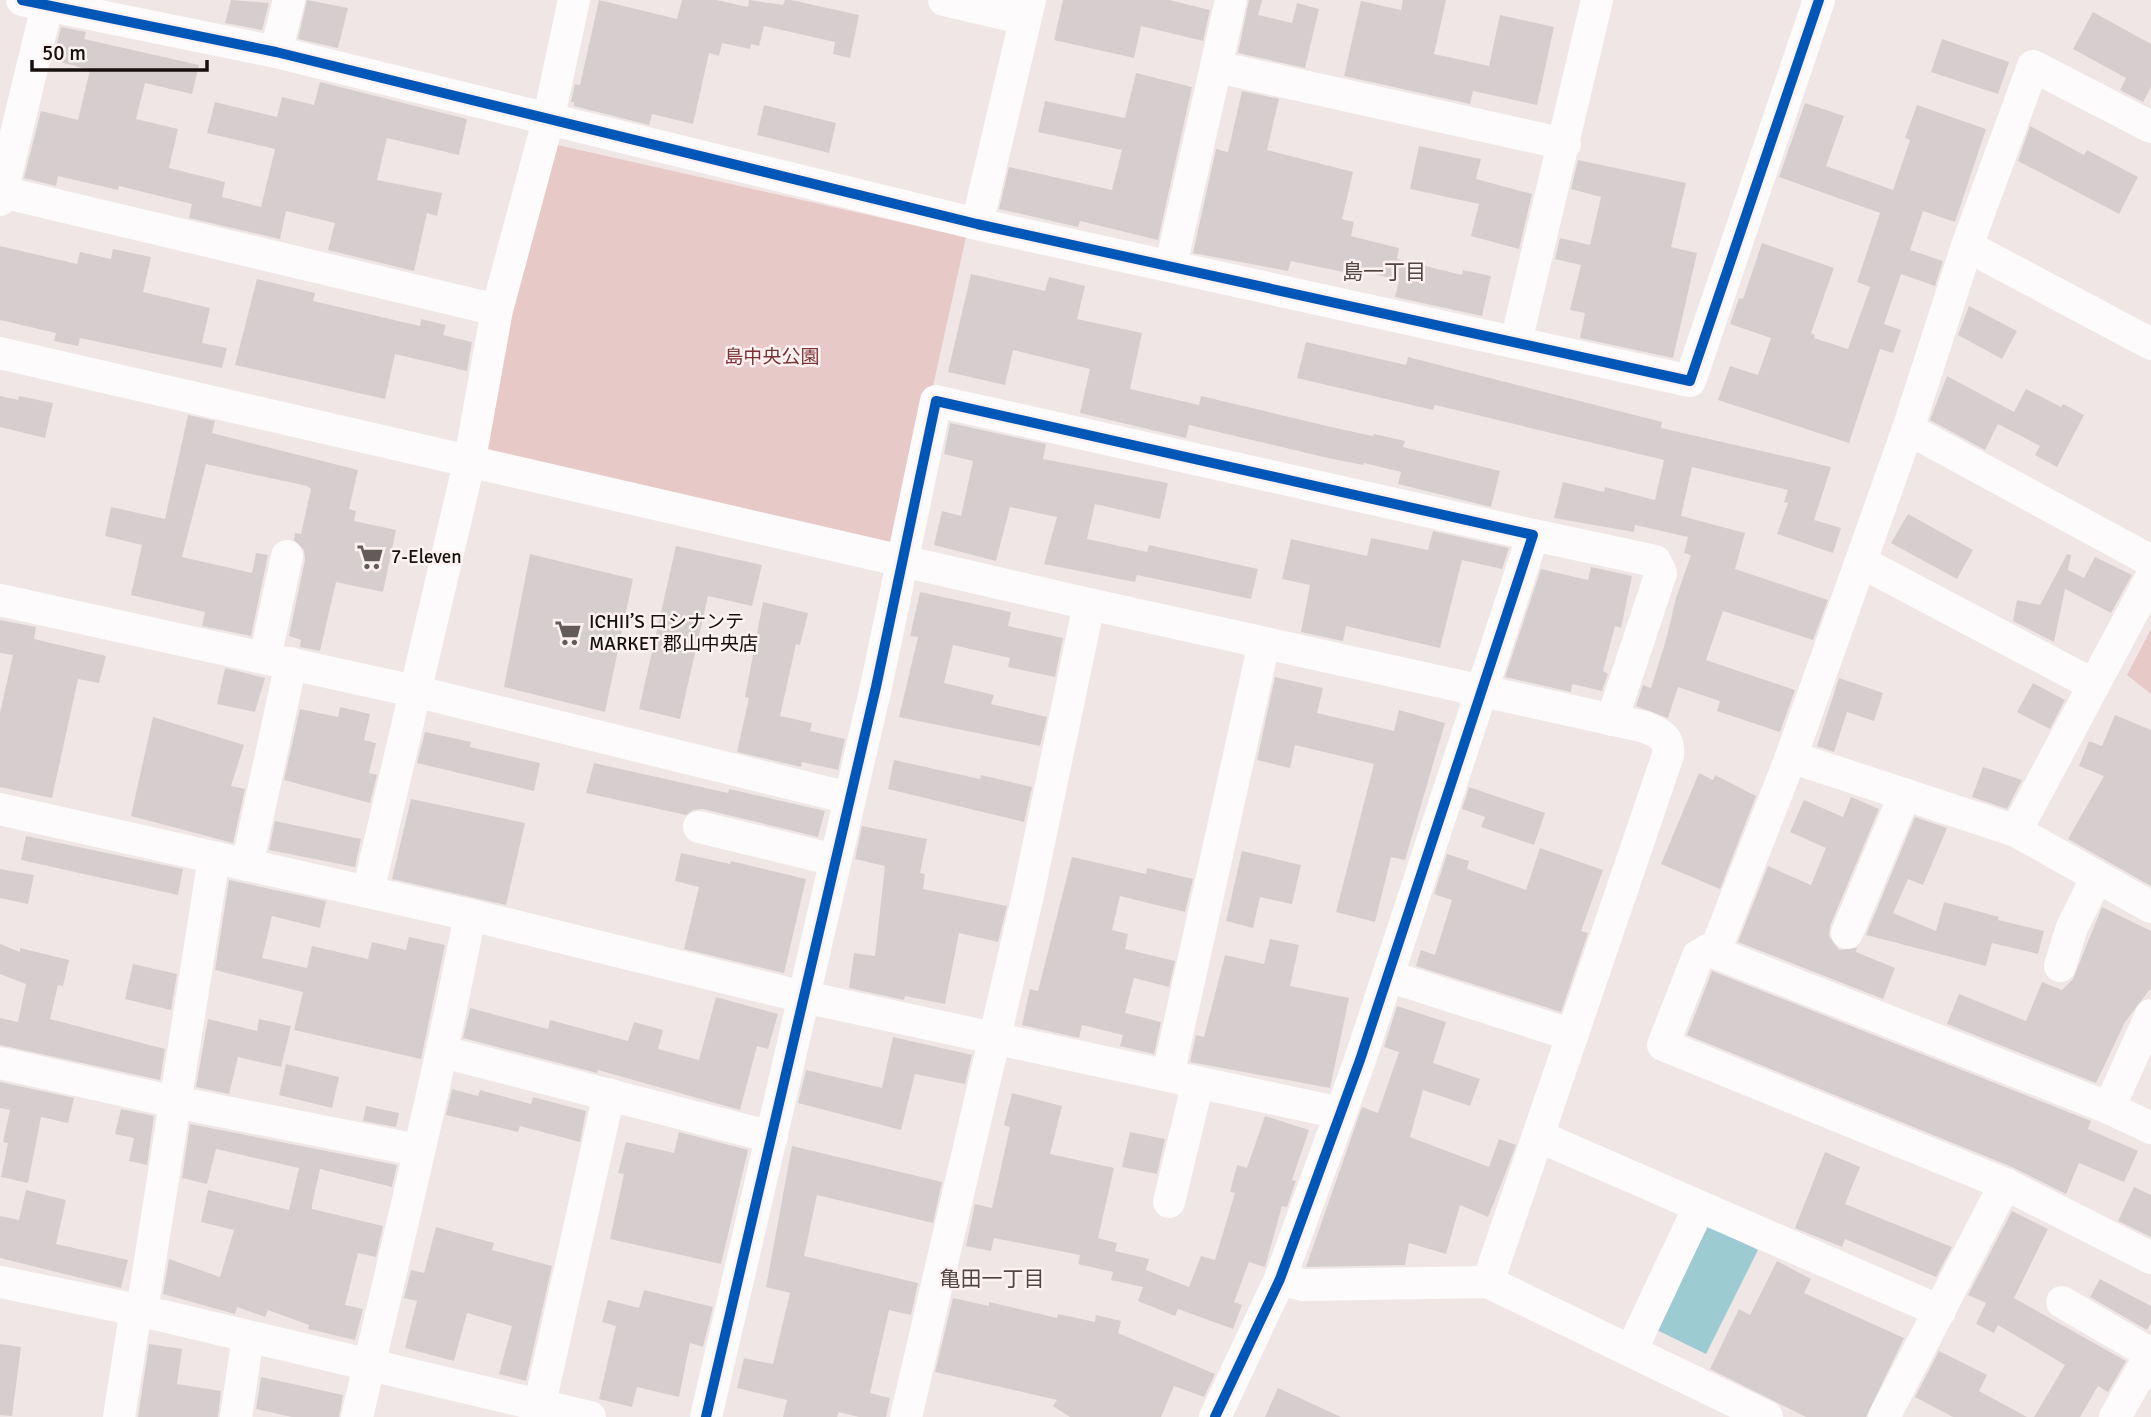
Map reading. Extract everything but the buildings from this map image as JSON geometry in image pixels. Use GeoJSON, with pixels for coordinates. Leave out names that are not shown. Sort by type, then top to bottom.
{"type":"FeatureCollection","features":[{"type":"Feature","properties":{"kind":"street"},"geometry":{"type":"LineString","coordinates":[[276,52],[289,0]]}},
{"type":"Feature","properties":{"kind":"street"},"geometry":{"type":"LineString","coordinates":[[368,892],[470,459],[497,310],[548,121],[575,0]]}},
{"type":"Feature","properties":{"kind":"street"},"geometry":{"type":"LineString","coordinates":[[944,0],[1028,9],[977,224]]}},
{"type":"Feature","properties":{"kind":"street"},"geometry":{"type":"LineString","coordinates":[[1171,265],[1231,0]]}},
{"type":"Feature","properties":{"kind":"street"},"geometry":{"type":"LineString","coordinates":[[1516,342],[1597,0]]}},
{"type":"Feature","properties":{"kind":"street"},"geometry":{"type":"LineString","coordinates":[[497,310],[1,196],[35,3],[276,52],[526,112],[548,121],[977,224],[1690,381],[1809,2]]}},
{"type":"Feature","properties":{"kind":"street"},"geometry":{"type":"LineString","coordinates":[[2151,127],[2033,66],[1967,246],[1908,429],[1791,757],[1717,946],[1698,956],[1663,1045],[2005,1184],[2151,1258]]}},
{"type":"Feature","properties":{"kind":"street"},"geometry":{"type":"LineString","coordinates":[[1217,67],[1565,144]]}},
{"type":"Feature","properties":{"kind":"street"},"geometry":{"type":"LineString","coordinates":[[1967,246],[2151,344]]}},
{"type":"Feature","properties":{"kind":"street"},"geometry":{"type":"LineString","coordinates":[[0,353],[470,459],[1088,604],[1645,727],[1663,736],[1669,746],[1668,755],[1488,1282]]}},
{"type":"Feature","properties":{"kind":"street"},"geometry":{"type":"LineString","coordinates":[[706,1417],[804,997],[936,401],[1655,561],[1661,573],[1612,720]]}},
{"type":"Feature","properties":{"kind":"street"},"geometry":{"type":"LineString","coordinates":[[1908,429],[2151,561]]}},
{"type":"Feature","properties":{"kind":"street"},"geometry":{"type":"LineString","coordinates":[[1215,1417],[1280,1279],[1340,1113],[1388,976],[1533,535]]}},
{"type":"Feature","properties":{"kind":"street"},"geometry":{"type":"LineString","coordinates":[[247,865],[278,661],[287,556]]}},
{"type":"Feature","properties":{"kind":"street"},"geometry":{"type":"LineString","coordinates":[[1861,562],[2094,685]]}},
{"type":"Feature","properties":{"kind":"street"},"geometry":{"type":"LineString","coordinates":[[2016,831],[2151,578]]}},
{"type":"Feature","properties":{"kind":"street"},"geometry":{"type":"LineString","coordinates":[[0,600],[414,691],[849,798]]}},
{"type":"Feature","properties":{"kind":"street"},"geometry":{"type":"LineString","coordinates":[[906,1417],[992,1037],[1028,895],[1088,604]]}},
{"type":"Feature","properties":{"kind":"street"},"geometry":{"type":"LineString","coordinates":[[1169,1202],[1183,1079],[1264,643]]}},
{"type":"Feature","properties":{"kind":"street"},"geometry":{"type":"LineString","coordinates":[[1791,757],[2016,831],[2151,907]]}},
{"type":"Feature","properties":{"kind":"street"},"geometry":{"type":"LineString","coordinates":[[1847,933],[1905,794]]}},
{"type":"Feature","properties":{"kind":"street"},"geometry":{"type":"LineString","coordinates":[[0,809],[470,915],[804,997],[1340,1113]]}},
{"type":"Feature","properties":{"kind":"street"},"geometry":{"type":"LineString","coordinates":[[699,827],[835,860]]}},
{"type":"Feature","properties":{"kind":"street"},"geometry":{"type":"LineString","coordinates":[[119,1417],[214,858]]}},
{"type":"Feature","properties":{"kind":"street"},"geometry":{"type":"LineString","coordinates":[[2060,966],[2072,927],[2097,877]]}},
{"type":"Feature","properties":{"kind":"street"},"geometry":{"type":"LineString","coordinates":[[357,1417],[417,1150],[443,1052],[470,915]]}},
{"type":"Feature","properties":{"kind":"street"},"geometry":{"type":"LineString","coordinates":[[1709,950],[2109,1108],[2151,1128]]}},
{"type":"Feature","properties":{"kind":"street"},"geometry":{"type":"LineString","coordinates":[[1388,976],[1572,1035]]}},
{"type":"Feature","properties":{"kind":"street"},"geometry":{"type":"LineString","coordinates":[[2109,1108],[2151,1015]]}},
{"type":"Feature","properties":{"kind":"street"},"geometry":{"type":"LineString","coordinates":[[443,1052],[772,1136]]}},
{"type":"Feature","properties":{"kind":"street"},"geometry":{"type":"LineString","coordinates":[[0,1063],[174,1102],[417,1150]]}},
{"type":"Feature","properties":{"kind":"street"},"geometry":{"type":"LineString","coordinates":[[538,1411],[609,1094]]}},
{"type":"Feature","properties":{"kind":"street"},"geometry":{"type":"LineString","coordinates":[[1538,1136],[1940,1311]]}},
{"type":"Feature","properties":{"kind":"street"},"geometry":{"type":"LineString","coordinates":[[1884,1417],[2005,1184]]}},
{"type":"Feature","properties":{"kind":"street"},"geometry":{"type":"LineString","coordinates":[[1631,1351],[1699,1207]]}},
{"type":"Feature","properties":{"kind":"street"},"geometry":{"type":"LineString","coordinates":[[1280,1279],[1315,1285],[1488,1282],[1767,1417]]}},
{"type":"Feature","properties":{"kind":"street"},"geometry":{"type":"LineString","coordinates":[[0,1282],[139,1310],[370,1364],[538,1411],[590,1417]]}},
{"type":"Feature","properties":{"kind":"street"},"geometry":{"type":"LineString","coordinates":[[2062,1302],[2151,1354],[2115,1417]]}},
{"type":"Feature","properties":{"kind":"street"},"geometry":{"type":"LineString","coordinates":[[236,1417],[248,1336]]}},
{"type":"Feature","properties":{"kind":"green space","name":"島中央公園"},"geometry":{"type":"Polygon","coordinates":[[[553,144],[966,237],[897,549],[483,454],[513,300],[553,144]]]}},
{"type":"Feature","properties":{"kind":"green space"},"geometry":{"type":"Polygon","coordinates":[[[2151,629],[2151,694],[2127,675],[2151,629]]]}},
{"type":"Feature","properties":{"kind":"water"},"geometry":{"type":"Polygon","coordinates":[[[1708,1226],[1758,1250],[1706,1354],[1657,1330],[1708,1226]]]}},
{"type":"Feature","properties":{"kind":"cycle path"},"geometry":{"type":"LineString","coordinates":[[22,0],[276,52],[977,224],[1690,381],[1819,0]]}},
{"type":"Feature","properties":{"kind":"cycle path"},"geometry":{"type":"LineString","coordinates":[[706,1417],[876,687],[936,401],[1533,535],[1360,1060],[1280,1279],[1215,1417]]}},
{"type":"Feature","properties":{"kind":"place","name":"7-Eleven"},"geometry":{"type":"Point","coordinates":[370,557]}},
{"type":"Feature","properties":{"kind":"place","name":"ICHII’S ロシナンテ MARKET 郡山中央店"},"geometry":{"type":"Point","coordinates":[568,633]}},
{"type":"Feature","properties":{"kind":"district","name":"島一丁目"},"geometry":{"type":"Point","coordinates":[1384,272]}},
{"type":"Feature","properties":{"kind":"district","name":"亀田一丁目"},"geometry":{"type":"Point","coordinates":[992,1279]}}]}
